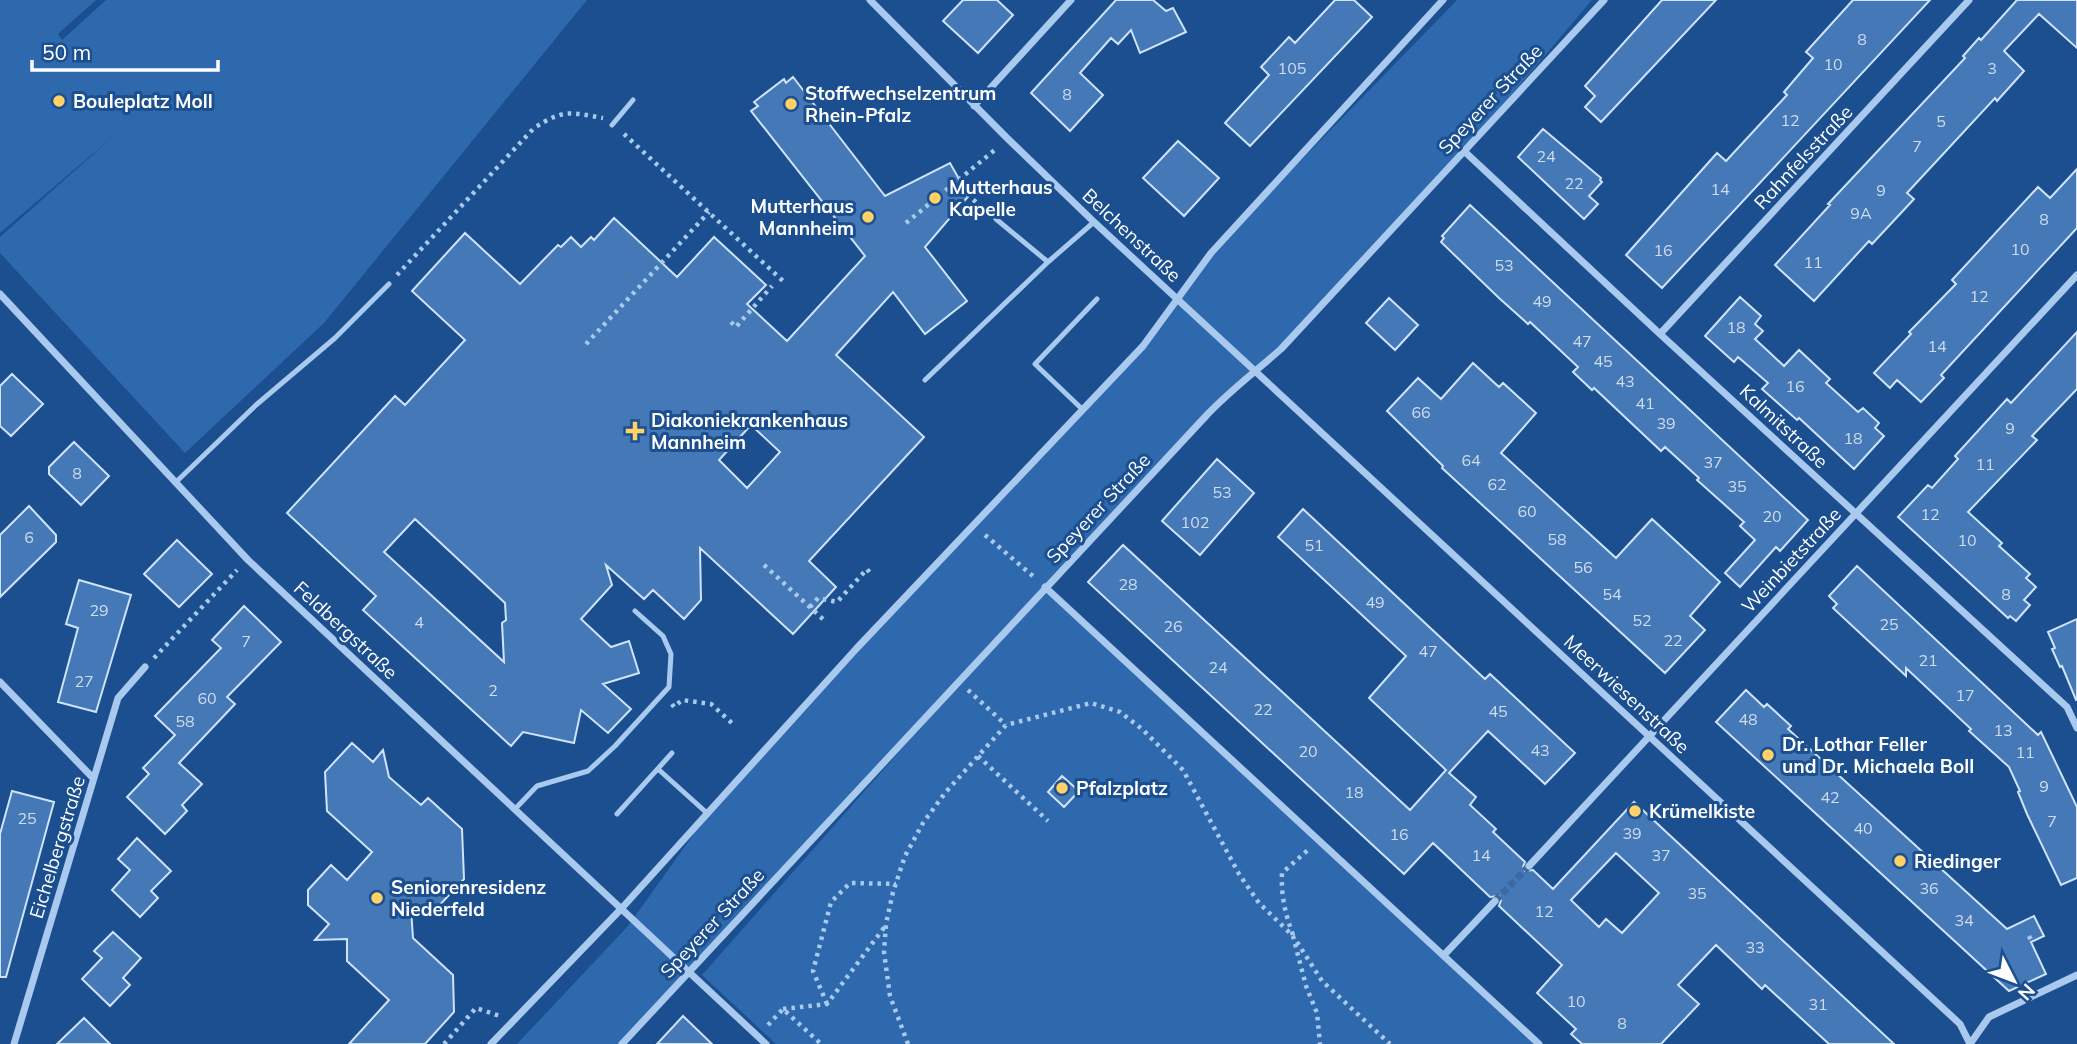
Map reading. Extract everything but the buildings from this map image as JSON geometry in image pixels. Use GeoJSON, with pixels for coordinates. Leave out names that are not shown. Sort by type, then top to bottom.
{"type":"FeatureCollection","features":[{"type":"Feature","properties":{"kind":"street","name":"Belchenstraße"},"geometry":{"type":"LineString","coordinates":[[870,0],[1007,139],[1257,371]]}},
{"type":"Feature","properties":{"kind":"street"},"geometry":{"type":"LineString","coordinates":[[974,106],[1071,0]]}},
{"type":"Feature","properties":{"kind":"street"},"geometry":{"type":"LineString","coordinates":[[491,1044],[621,909],[856,649],[1143,346],[1211,253],[1443,0]]}},
{"type":"Feature","properties":{"kind":"street","name":"Speyerer Straße"},"geometry":{"type":"LineString","coordinates":[[622,1044],[1045,587],[1228,393],[1281,349],[1604,0]]}},
{"type":"Feature","properties":{"kind":"street","name":"Rahnfelsstraße"},"geometry":{"type":"LineString","coordinates":[[1661,334],[1969,0]]}},
{"type":"Feature","properties":{"kind":"street","name":"Kalmitstraße"},"geometry":{"type":"LineString","coordinates":[[1464,150],[2067,707],[2077,728]]}},
{"type":"Feature","properties":{"kind":"street","name":"Weinbietstraße"},"geometry":{"type":"LineString","coordinates":[[1528,866],[2077,275]]}},
{"type":"Feature","properties":{"kind":"street","name":"Feldbergstraße"},"geometry":{"type":"LineString","coordinates":[[0,294],[248,560],[689,971]]}},
{"type":"Feature","properties":{"kind":"street","name":"Meerwiesenstraße"},"geometry":{"type":"LineString","coordinates":[[1257,371],[1960,1024],[1970,1044]]}},
{"type":"Feature","properties":{"kind":"street"},"geometry":{"type":"LineString","coordinates":[[1045,587],[1539,1044]]}},
{"type":"Feature","properties":{"kind":"street","name":"Eichelbergstraße"},"geometry":{"type":"LineString","coordinates":[[14,1044],[118,698],[145,667]]}},
{"type":"Feature","properties":{"kind":"street"},"geometry":{"type":"LineString","coordinates":[[0,682],[93,778]]}},
{"type":"Feature","properties":{"kind":"street"},"geometry":{"type":"LineString","coordinates":[[2067,707],[2077,703]]}},
{"type":"Feature","properties":{"kind":"street"},"geometry":{"type":"LineString","coordinates":[[1444,955],[1495,901]]}},
{"type":"Feature","properties":{"kind":"street"},"geometry":{"type":"LineString","coordinates":[[689,971],[766,1044]]}},
{"type":"Feature","properties":{"kind":"street"},"geometry":{"type":"LineString","coordinates":[[1970,1044],[1989,1017],[2077,975]]}},
{"type":"Feature","properties":{"kind":"lane"},"geometry":{"type":"LineString","coordinates":[[612,125],[633,100]]}},
{"type":"Feature","properties":{"kind":"lane"},"geometry":{"type":"LineString","coordinates":[[996,219],[1048,262]]}},
{"type":"Feature","properties":{"kind":"lane"},"geometry":{"type":"LineString","coordinates":[[925,380],[1048,262],[1094,222]]}},
{"type":"Feature","properties":{"kind":"lane"},"geometry":{"type":"LineString","coordinates":[[175,482],[256,405],[335,338],[389,284]]}},
{"type":"Feature","properties":{"kind":"lane"},"geometry":{"type":"LineString","coordinates":[[1082,410],[1035,364],[1097,299]]}},
{"type":"Feature","properties":{"kind":"lane"},"geometry":{"type":"LineString","coordinates":[[515,809],[537,786],[588,771],[669,687],[671,654],[663,636],[635,611]]}},
{"type":"Feature","properties":{"kind":"lane"},"geometry":{"type":"LineString","coordinates":[[617,814],[673,753]]}},
{"type":"Feature","properties":{"kind":"lane"},"geometry":{"type":"LineString","coordinates":[[658,769],[708,814]]}},
{"type":"Feature","properties":{"kind":"path"},"geometry":{"type":"LineString","coordinates":[[389,284],[534,128],[558,113],[578,113],[604,118],[631,139],[783,281]]}},
{"type":"Feature","properties":{"kind":"path"},"geometry":{"type":"LineString","coordinates":[[906,223],[1007,139]]}},
{"type":"Feature","properties":{"kind":"path"},"geometry":{"type":"LineString","coordinates":[[954,183],[996,219]]}},
{"type":"Feature","properties":{"kind":"path"},"geometry":{"type":"LineString","coordinates":[[586,344],[709,212]]}},
{"type":"Feature","properties":{"kind":"path"},"geometry":{"type":"LineString","coordinates":[[731,322],[736,327],[772,286]]}},
{"type":"Feature","properties":{"kind":"path"},"geometry":{"type":"LineString","coordinates":[[984,534],[1045,587]]}},
{"type":"Feature","properties":{"kind":"path"},"geometry":{"type":"LineString","coordinates":[[145,667],[248,560]]}},
{"type":"Feature","properties":{"kind":"path"},"geometry":{"type":"LineString","coordinates":[[764,565],[825,621]]}},
{"type":"Feature","properties":{"kind":"path"},"geometry":{"type":"LineString","coordinates":[[810,607],[818,598],[837,601],[867,569],[870,573]]}},
{"type":"Feature","properties":{"kind":"path"},"geometry":{"type":"LineString","coordinates":[[958,680],[1006,725]]}},
{"type":"Feature","properties":{"kind":"path"},"geometry":{"type":"LineString","coordinates":[[674,706],[682,699],[711,704],[733,724]]}},
{"type":"Feature","properties":{"kind":"path"},"geometry":{"type":"LineString","coordinates":[[908,1044],[890,996],[884,952],[886,924],[905,856],[923,823],[945,793],[1006,725],[1091,703],[1120,712],[1142,729],[1183,770],[1238,874],[1259,903],[1293,936],[1322,981],[1390,1044]]}},
{"type":"Feature","properties":{"kind":"path"},"geometry":{"type":"LineString","coordinates":[[978,756],[1048,821]]}},
{"type":"Feature","properties":{"kind":"path"},"geometry":{"type":"LineString","coordinates":[[1318,839],[1282,873],[1281,895],[1306,986],[1317,1013],[1320,1044]]}},
{"type":"Feature","properties":{"kind":"path"},"geometry":{"type":"LineString","coordinates":[[827,1004],[813,971],[831,902],[850,883],[896,884]]}},
{"type":"Feature","properties":{"kind":"path"},"geometry":{"type":"LineString","coordinates":[[757,1036],[783,1009],[827,1004],[886,924]]}},
{"type":"Feature","properties":{"kind":"path"},"geometry":{"type":"LineString","coordinates":[[2029,936],[2032,942]]}},
{"type":"Feature","properties":{"kind":"path"},"geometry":{"type":"LineString","coordinates":[[443,1044],[476,1008],[514,1021]]}},
{"type":"Feature","properties":{"kind":"path"},"geometry":{"type":"LineString","coordinates":[[783,1009],[821,1044]]}},
{"type":"Feature","properties":{"kind":"shaded area"},"geometry":{"type":"Polygon","coordinates":[[[0,0],[96,0],[58,34],[62,40],[106,0],[587,0],[324,323],[185,453],[0,253],[0,237],[116,134],[0,233],[0,0]]]}},
{"type":"Feature","properties":{"kind":"shaded area"},"geometry":{"type":"Polygon","coordinates":[[[1457,0],[1592,0],[1464,151],[1281,349],[1228,392],[1046,587],[1539,1044],[776,1044],[702,975],[1014,622],[621,1044],[517,1044],[628,926],[708,814],[856,649],[1143,346],[1211,253],[1457,0]]]}},
{"type":"Feature","properties":{"kind":"tunnel"},"geometry":{"type":"LineString","coordinates":[[1495,901],[1529,866]]}},
{"type":"Feature","properties":{"kind":"place","name":"Bouleplatz Moll"},"geometry":{"type":"Point","coordinates":[59,101]}},
{"type":"Feature","properties":{"kind":"place","name":"Stoffwechselzentrum Rhein-Pfalz"},"geometry":{"type":"Point","coordinates":[791,104]}},
{"type":"Feature","properties":{"kind":"place","name":"Mutterhaus Kapelle"},"geometry":{"type":"Point","coordinates":[935,198]}},
{"type":"Feature","properties":{"kind":"place","name":"Mutterhaus Mannheim"},"geometry":{"type":"Point","coordinates":[868,217]}},
{"type":"Feature","properties":{"kind":"place","name":"Diakoniekrankenhaus Mannheim"},"geometry":{"type":"Point","coordinates":[635,431]}},
{"type":"Feature","properties":{"kind":"place","name":"Dr. Lothar Feller und Dr. Michaela Boll"},"geometry":{"type":"Point","coordinates":[1768,755]}},
{"type":"Feature","properties":{"kind":"place","name":"Pfalzplatz"},"geometry":{"type":"Point","coordinates":[1062,788]}},
{"type":"Feature","properties":{"kind":"place","name":"Krümelkiste"},"geometry":{"type":"Point","coordinates":[1635,811]}},
{"type":"Feature","properties":{"kind":"place","name":"Riedinger"},"geometry":{"type":"Point","coordinates":[1900,861]}},
{"type":"Feature","properties":{"kind":"place","name":"Seniorenresidenz Niederfeld"},"geometry":{"type":"Point","coordinates":[377,898]}}]}
